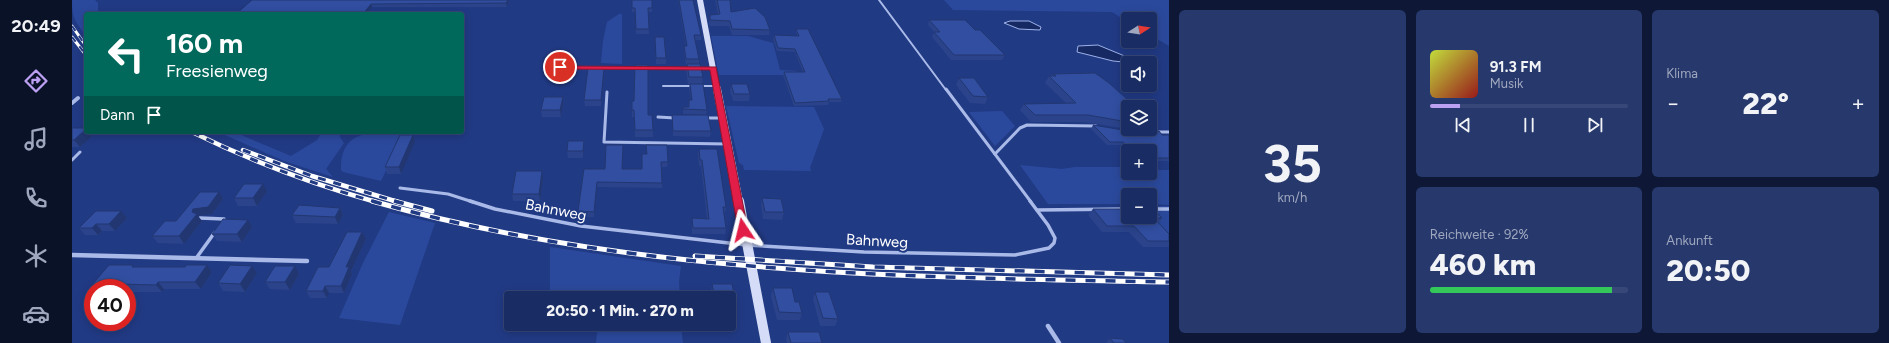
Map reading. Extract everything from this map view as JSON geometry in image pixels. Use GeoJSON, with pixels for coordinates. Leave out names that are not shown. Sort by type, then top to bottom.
{"type":"FeatureCollection","features":[{"type":"Feature","properties":{"kind":"street"},"geometry":{"type":"LineString","coordinates":[[700,0],[766,343]]}},
{"type":"Feature","properties":{"kind":"street"},"geometry":{"type":"LineString","coordinates":[[72,103],[78,98]]}},
{"type":"Feature","properties":{"kind":"street"},"geometry":{"type":"LineString","coordinates":[[72,255],[307,261]]}},
{"type":"Feature","properties":{"kind":"street"},"geometry":{"type":"LineString","coordinates":[[1048,326],[1059,343]]}},
{"type":"Feature","properties":{"kind":"lane","name":"Bahnweg"},"geometry":{"type":"LineString","coordinates":[[400,188],[448,194],[495,209],[581,226],[746,245],[895,253],[1015,255],[1049,248],[1054,243],[1055,238],[1052,231],[879,0]]}},
{"type":"Feature","properties":{"kind":"lane"},"geometry":{"type":"LineString","coordinates":[[560,67],[714,68]]}},
{"type":"Feature","properties":{"kind":"lane"},"geometry":{"type":"LineString","coordinates":[[663,86],[717,86]]}},
{"type":"Feature","properties":{"kind":"lane"},"geometry":{"type":"LineString","coordinates":[[607,92],[604,142],[727,144]]}},
{"type":"Feature","properties":{"kind":"lane"},"geometry":{"type":"LineString","coordinates":[[658,117],[680,118]]}},
{"type":"Feature","properties":{"kind":"lane"},"geometry":{"type":"LineString","coordinates":[[701,118],[723,118]]}},
{"type":"Feature","properties":{"kind":"lane"},"geometry":{"type":"LineString","coordinates":[[995,154],[1020,128],[1027,125],[1088,125],[1103,128]]}},
{"type":"Feature","properties":{"kind":"lane"},"geometry":{"type":"LineString","coordinates":[[1157,132],[1169,132]]}},
{"type":"Feature","properties":{"kind":"lane"},"geometry":{"type":"LineString","coordinates":[[72,160],[80,152]]}},
{"type":"Feature","properties":{"kind":"lane"},"geometry":{"type":"LineString","coordinates":[[1037,210],[1121,209]]}},
{"type":"Feature","properties":{"kind":"lane"},"geometry":{"type":"LineString","coordinates":[[1157,209],[1169,209]]}},
{"type":"Feature","properties":{"kind":"lane"},"geometry":{"type":"LineString","coordinates":[[197,257],[224,219],[200,218]]}},
{"type":"Feature","properties":{"kind":"shaded area"},"geometry":{"type":"Polygon","coordinates":[[[72,0],[95,0],[98,3],[98,12],[84,12],[84,33],[75,20],[72,0]]]}},
{"type":"Feature","properties":{"kind":"shaded area"},"geometry":{"type":"Polygon","coordinates":[[[944,0],[1169,0],[1169,46],[1157,39],[1157,12],[1121,12],[1121,18],[1112,12],[953,10],[944,0]]]}},
{"type":"Feature","properties":{"kind":"shaded area"},"geometry":{"type":"Polygon","coordinates":[[[619,14],[622,14],[622,64],[601,63],[603,41],[607,22],[619,14]]]}},
{"type":"Feature","properties":{"kind":"shaded area"},"geometry":{"type":"Polygon","coordinates":[[[1010,21],[1029,21],[1041,27],[1040,30],[1019,29],[1004,23],[1010,21]]]}},
{"type":"Feature","properties":{"kind":"shaded area"},"geometry":{"type":"Polygon","coordinates":[[[711,36],[748,36],[773,43],[780,70],[797,71],[798,75],[719,75],[711,36]]]}},
{"type":"Feature","properties":{"kind":"shaded area"},"geometry":{"type":"Polygon","coordinates":[[[1098,45],[1125,56],[1121,56],[1121,62],[1113,61],[1077,52],[1078,46],[1098,45]]]}},
{"type":"Feature","properties":{"kind":"shaded area"},"geometry":{"type":"Polygon","coordinates":[[[726,106],[814,107],[824,129],[810,168],[811,171],[744,170],[743,165],[739,163],[726,106]]]}},
{"type":"Feature","properties":{"kind":"shaded area"},"geometry":{"type":"Polygon","coordinates":[[[1002,111],[1015,126],[995,146],[969,112],[1002,111]]]}},
{"type":"Feature","properties":{"kind":"shaded area"},"geometry":{"type":"Polygon","coordinates":[[[223,134],[239,134],[291,156],[317,140],[321,134],[339,134],[344,143],[326,169],[333,177],[284,161],[223,134]]]}},
{"type":"Feature","properties":{"kind":"shaded area"},"geometry":{"type":"Polygon","coordinates":[[[411,134],[415,142],[400,142],[381,181],[343,172],[341,170],[342,155],[347,145],[354,139],[363,135],[411,134]]]}},
{"type":"Feature","properties":{"kind":"shaded area"},"geometry":{"type":"Polygon","coordinates":[[[1020,165],[1062,169],[1075,167],[1121,167],[1121,180],[1157,180],[1157,168],[1159,170],[1169,170],[1169,205],[1157,204],[1157,188],[1121,188],[1121,204],[1048,204],[1020,165]]]}},
{"type":"Feature","properties":{"kind":"shaded area"},"geometry":{"type":"Polygon","coordinates":[[[1157,206],[1169,206],[1169,245],[1155,224],[1157,224],[1157,206]]]}},
{"type":"Feature","properties":{"kind":"shaded area"},"geometry":{"type":"Polygon","coordinates":[[[389,212],[435,223],[400,325],[339,318],[363,263],[389,212]]]}},
{"type":"Feature","properties":{"kind":"shaded area"},"geometry":{"type":"Polygon","coordinates":[[[550,247],[681,266],[680,291],[550,291],[550,247]]]}},
{"type":"Feature","properties":{"kind":"shaded area"},"geometry":{"type":"Polygon","coordinates":[[[597,331],[682,331],[683,343],[596,343],[597,331]]]}},
{"type":"Feature","properties":{"kind":"building"},"geometry":{"type":"Polygon","coordinates":[[[252,0],[508,0],[506,3],[371,4],[365,12],[238,12],[252,0]]]}},
{"type":"Feature","properties":{"kind":"building"},"geometry":{"type":"Polygon","coordinates":[[[632,0],[652,0],[652,8],[648,8],[649,29],[636,29],[635,8],[632,8],[632,0]]]}},
{"type":"Feature","properties":{"kind":"building"},"geometry":{"type":"Polygon","coordinates":[[[679,0],[693,0],[701,35],[694,35],[699,59],[686,59],[684,46],[687,46],[679,0]]]}},
{"type":"Feature","properties":{"kind":"building"},"geometry":{"type":"Polygon","coordinates":[[[717,0],[730,0],[731,12],[755,8],[765,17],[770,30],[732,29],[730,21],[710,20],[710,15],[720,14],[717,0]]]}},
{"type":"Feature","properties":{"kind":"building"},"geometry":{"type":"Polygon","coordinates":[[[929,20],[965,20],[975,30],[980,30],[1005,55],[954,55],[934,32],[940,32],[929,20]]]}},
{"type":"Feature","properties":{"kind":"building"},"geometry":{"type":"Polygon","coordinates":[[[796,29],[808,29],[842,99],[795,103],[784,72],[805,72],[795,49],[778,48],[774,35],[799,36],[796,29]]]}},
{"type":"Feature","properties":{"kind":"building"},"geometry":{"type":"Polygon","coordinates":[[[655,37],[664,37],[666,58],[656,58],[655,37]]]}},
{"type":"Feature","properties":{"kind":"building"},"geometry":{"type":"Polygon","coordinates":[[[687,64],[700,64],[703,77],[689,77],[687,64]]]}},
{"type":"Feature","properties":{"kind":"building"},"geometry":{"type":"Polygon","coordinates":[[[635,65],[648,65],[648,115],[652,115],[653,130],[635,130],[632,101],[634,101],[635,65]]]}},
{"type":"Feature","properties":{"kind":"building"},"geometry":{"type":"Polygon","coordinates":[[[588,68],[604,68],[601,100],[584,100],[588,68]]]}},
{"type":"Feature","properties":{"kind":"building"},"geometry":{"type":"Polygon","coordinates":[[[1095,73],[1128,100],[1121,100],[1121,121],[1088,115],[1035,115],[1024,104],[1076,103],[1049,76],[1056,76],[1053,74],[1095,73]]]}},
{"type":"Feature","properties":{"kind":"building"},"geometry":{"type":"Polygon","coordinates":[[[959,78],[974,78],[988,97],[973,96],[959,78]]]}},
{"type":"Feature","properties":{"kind":"building"},"geometry":{"type":"Polygon","coordinates":[[[690,84],[703,84],[707,110],[683,109],[683,107],[689,107],[689,100],[692,100],[690,84]]]}},
{"type":"Feature","properties":{"kind":"building"},"geometry":{"type":"Polygon","coordinates":[[[731,84],[747,84],[750,94],[734,94],[731,84]]]}},
{"type":"Feature","properties":{"kind":"building"},"geometry":{"type":"Polygon","coordinates":[[[544,97],[563,97],[560,110],[541,110],[544,97]]]}},
{"type":"Feature","properties":{"kind":"building"},"geometry":{"type":"Polygon","coordinates":[[[672,115],[708,115],[711,131],[673,131],[672,115]]]}},
{"type":"Feature","properties":{"kind":"building"},"geometry":{"type":"Polygon","coordinates":[[[1093,125],[1121,130],[1121,136],[1157,136],[1157,131],[1159,131],[1162,135],[1169,135],[1169,158],[1157,158],[1157,144],[1125,144],[1123,142],[1110,142],[1093,125]]]}},
{"type":"Feature","properties":{"kind":"building"},"geometry":{"type":"Polygon","coordinates":[[[72,128],[84,128],[84,131],[74,140],[72,140],[72,128]]]}},
{"type":"Feature","properties":{"kind":"building"},"geometry":{"type":"Polygon","coordinates":[[[400,135],[413,135],[399,167],[385,167],[400,135]]]}},
{"type":"Feature","properties":{"kind":"building"},"geometry":{"type":"Polygon","coordinates":[[[568,141],[584,141],[583,151],[567,151],[568,141]]]}},
{"type":"Feature","properties":{"kind":"building"},"geometry":{"type":"Polygon","coordinates":[[[606,145],[623,145],[622,169],[642,169],[642,154],[647,154],[646,145],[667,145],[668,162],[661,162],[662,183],[597,182],[594,212],[578,211],[584,169],[605,169],[606,145]]]}},
{"type":"Feature","properties":{"kind":"building"},"geometry":{"type":"Polygon","coordinates":[[[699,149],[717,149],[726,207],[723,207],[726,228],[693,228],[692,218],[709,219],[702,160],[700,160],[699,149]]]}},
{"type":"Feature","properties":{"kind":"building"},"geometry":{"type":"Polygon","coordinates":[[[516,171],[542,171],[539,194],[512,194],[516,171]]]}},
{"type":"Feature","properties":{"kind":"building"},"geometry":{"type":"Polygon","coordinates":[[[244,184],[263,184],[253,198],[234,198],[244,184]]]}},
{"type":"Feature","properties":{"kind":"building"},"geometry":{"type":"Polygon","coordinates":[[[200,192],[219,192],[208,207],[193,209],[192,212],[197,214],[179,236],[152,236],[165,221],[176,221],[200,192]]]}},
{"type":"Feature","properties":{"kind":"building"},"geometry":{"type":"Polygon","coordinates":[[[762,198],[781,199],[784,212],[765,212],[762,198]]]}},
{"type":"Feature","properties":{"kind":"building"},"geometry":{"type":"Polygon","coordinates":[[[299,205],[340,208],[335,217],[292,215],[299,205]]]}},
{"type":"Feature","properties":{"kind":"building"},"geometry":{"type":"Polygon","coordinates":[[[1093,209],[1121,209],[1121,224],[1157,224],[1157,221],[1169,234],[1169,241],[1148,241],[1134,226],[1107,226],[1093,209]]]}},
{"type":"Feature","properties":{"kind":"building"},"geometry":{"type":"Polygon","coordinates":[[[96,211],[121,211],[109,224],[96,224],[92,228],[79,228],[96,211]]]}},
{"type":"Feature","properties":{"kind":"building"},"geometry":{"type":"Polygon","coordinates":[[[1157,213],[1162,218],[1157,218],[1157,213]]]}},
{"type":"Feature","properties":{"kind":"building"},"geometry":{"type":"Polygon","coordinates":[[[223,219],[248,220],[237,234],[212,234],[223,219]]]}},
{"type":"Feature","properties":{"kind":"building"},"geometry":{"type":"Polygon","coordinates":[[[347,232],[362,232],[346,267],[349,267],[341,286],[325,286],[323,291],[306,291],[318,267],[329,267],[347,232]]]}},
{"type":"Feature","properties":{"kind":"building"},"geometry":{"type":"Polygon","coordinates":[[[109,265],[133,265],[132,267],[185,267],[186,265],[207,265],[195,282],[158,282],[156,285],[136,284],[136,279],[97,279],[109,265]]]}},
{"type":"Feature","properties":{"kind":"building"},"geometry":{"type":"Polygon","coordinates":[[[230,265],[252,266],[240,284],[218,283],[230,265]]]}},
{"type":"Feature","properties":{"kind":"building"},"geometry":{"type":"Polygon","coordinates":[[[275,266],[295,266],[285,282],[265,282],[275,266]]]}},
{"type":"Feature","properties":{"kind":"building"},"geometry":{"type":"Polygon","coordinates":[[[712,284],[732,284],[734,291],[714,291],[712,284]]]}},
{"type":"Feature","properties":{"kind":"building"},"geometry":{"type":"Polygon","coordinates":[[[773,288],[792,288],[795,302],[799,302],[802,313],[779,312],[773,288]]]}},
{"type":"Feature","properties":{"kind":"building"},"geometry":{"type":"Polygon","coordinates":[[[815,292],[829,292],[838,319],[823,318],[815,292]]]}},
{"type":"Feature","properties":{"kind":"building"},"geometry":{"type":"Polygon","coordinates":[[[788,332],[819,332],[822,343],[791,343],[788,332]]]}},
{"type":"Feature","properties":{"kind":"building"},"geometry":{"type":"Polygon","coordinates":[[[1110,338],[1123,339],[1126,343],[1114,343],[1110,338]]]}},
{"type":"Feature","properties":{"kind":"railway"},"geometry":{"type":"LineString","coordinates":[[72,26],[84,43]]}},
{"type":"Feature","properties":{"kind":"railway"},"geometry":{"type":"LineString","coordinates":[[72,37],[84,52]]}},
{"type":"Feature","properties":{"kind":"railway"},"geometry":{"type":"LineString","coordinates":[[196,134],[237,153],[282,171],[329,188],[376,202]]}},
{"type":"Feature","properties":{"kind":"railway"},"geometry":{"type":"LineString","coordinates":[[243,150],[312,176],[398,202]]}},
{"type":"Feature","properties":{"kind":"railway"},"geometry":{"type":"LineString","coordinates":[[372,201],[470,226],[568,244],[668,258],[868,274],[968,278],[1169,282]]}},
{"type":"Feature","properties":{"kind":"railway"},"geometry":{"type":"LineString","coordinates":[[394,201],[432,211]]}},
{"type":"Feature","properties":{"kind":"railway"},"geometry":{"type":"LineString","coordinates":[[695,256],[873,267],[1169,275]]}},
{"type":"Feature","properties":{"kind":"route"},"geometry":{"type":"LineString","coordinates":[[560,67],[714,68],[743,230]]}}]}
